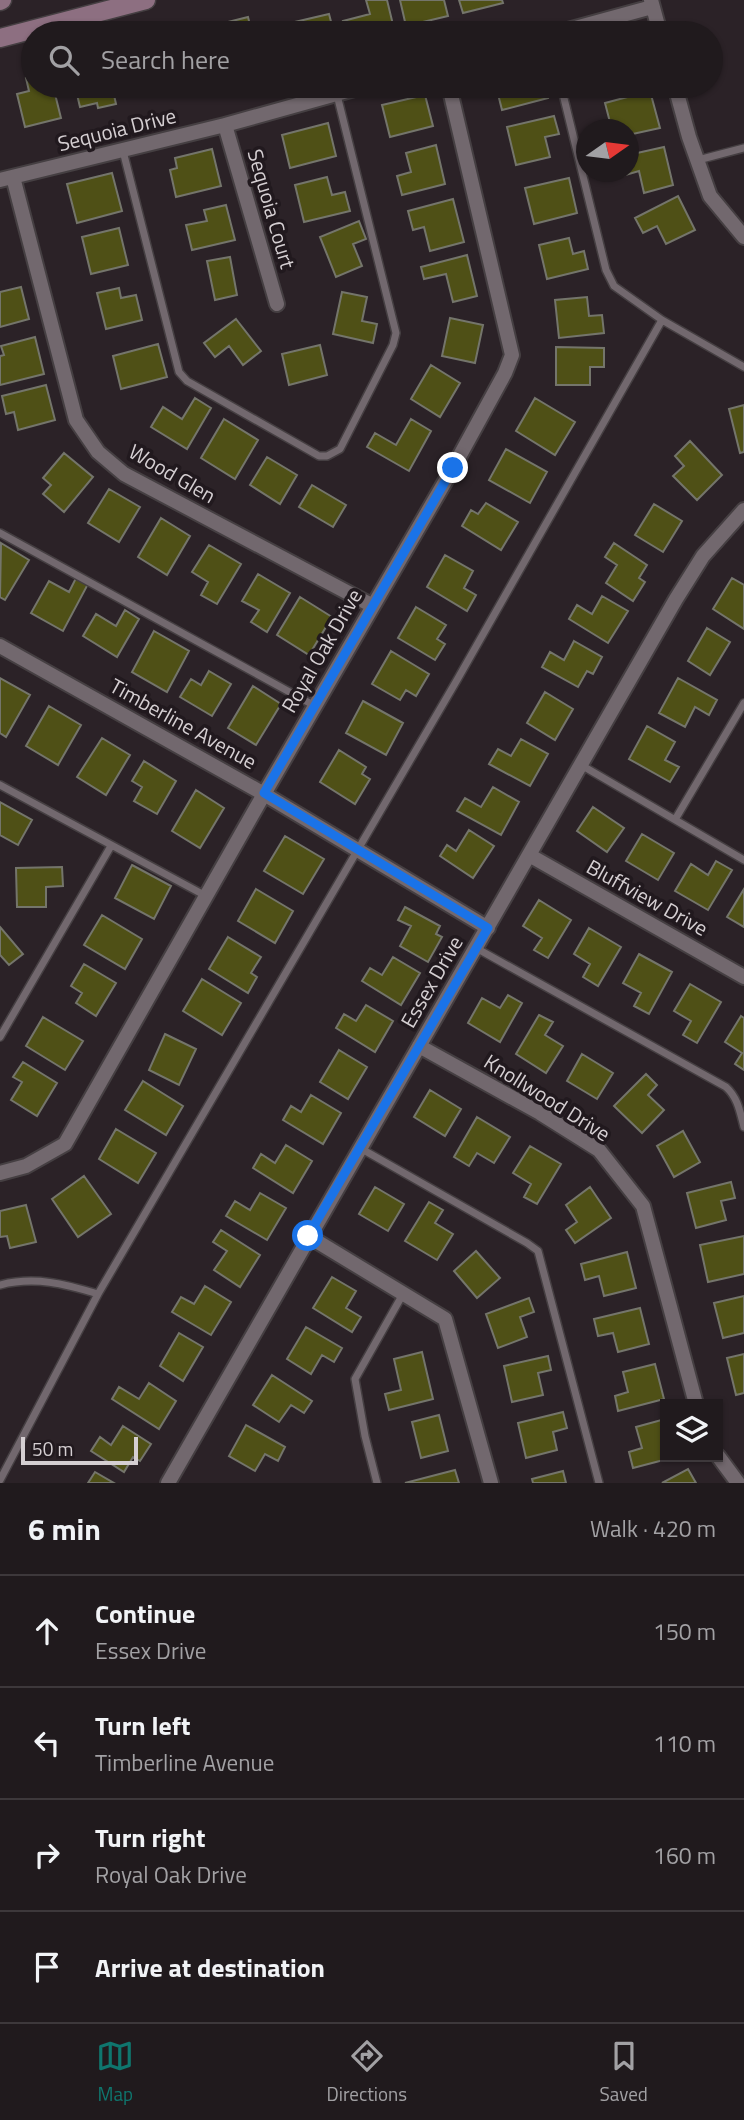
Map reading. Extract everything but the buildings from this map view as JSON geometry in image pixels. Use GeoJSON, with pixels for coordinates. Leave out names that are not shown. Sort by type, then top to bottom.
{"type":"FeatureCollection","features":[{"type":"Feature","properties":{"kind":"main road"},"geometry":{"type":"LineString","coordinates":[[65,21],[146,0]]}},
{"type":"Feature","properties":{"kind":"main road"},"geometry":{"type":"LineString","coordinates":[[0,38],[21,33]]}},
{"type":"Feature","properties":{"kind":"street"},"geometry":{"type":"LineString","coordinates":[[596,21],[651,4],[656,21]]}},
{"type":"Feature","properties":{"kind":"street","name":"Sequoia Drive"},"geometry":{"type":"LineString","coordinates":[[6,178],[225,125],[323,98]]}},
{"type":"Feature","properties":{"kind":"street","name":"Royal Oak Drive"},"geometry":{"type":"LineString","coordinates":[[0,1173],[26,1166],[65,1144],[505,373],[512,355],[452,98]]}},
{"type":"Feature","properties":{"kind":"street"},"geometry":{"type":"LineString","coordinates":[[679,98],[710,196],[744,237]]}},
{"type":"Feature","properties":{"kind":"street","name":"Sequoia Court"},"geometry":{"type":"LineString","coordinates":[[225,125],[277,304]]}},
{"type":"Feature","properties":{"kind":"street","name":"Wood Glen"},"geometry":{"type":"LineString","coordinates":[[6,178],[76,420],[99,452],[124,474],[373,606]]}},
{"type":"Feature","properties":{"kind":"street","name":"Essex Drive"},"geometry":{"type":"LineString","coordinates":[[170,1482],[308,1236],[703,555],[744,510]]}},
{"type":"Feature","properties":{"kind":"street","name":"Timberline Avenue"},"geometry":{"type":"LineString","coordinates":[[0,646],[264,793],[488,928]]}},
{"type":"Feature","properties":{"kind":"street","name":"Bluffview Drive"},"geometry":{"type":"LineString","coordinates":[[529,855],[744,977]]}},
{"type":"Feature","properties":{"kind":"street","name":"Knollwood Drive"},"geometry":{"type":"LineString","coordinates":[[419,1046],[540,1113],[599,1150],[643,1206],[695,1399]]}},
{"type":"Feature","properties":{"kind":"street"},"geometry":{"type":"LineString","coordinates":[[308,1236],[445,1319],[491,1483]]}},
{"type":"Feature","properties":{"kind":"street"},"geometry":{"type":"LineString","coordinates":[[722,1462],[738,1483]]}},
{"type":"Feature","properties":{"kind":"lane"},"geometry":{"type":"LineString","coordinates":[[123,150],[179,372],[187,381],[211,395],[319,456],[327,456],[340,449],[393,345],[396,333],[338,98]]}},
{"type":"Feature","properties":{"kind":"lane"},"geometry":{"type":"LineString","coordinates":[[564,98],[606,270],[614,286],[662,320],[744,367]]}},
{"type":"Feature","properties":{"kind":"lane"},"geometry":{"type":"LineString","coordinates":[[698,160],[744,148]]}},
{"type":"Feature","properties":{"kind":"lane"},"geometry":{"type":"LineString","coordinates":[[0,1480],[98,1294],[358,850],[662,320]]}},
{"type":"Feature","properties":{"kind":"lane"},"geometry":{"type":"LineString","coordinates":[[0,533],[314,706]]}},
{"type":"Feature","properties":{"kind":"lane"},"geometry":{"type":"LineString","coordinates":[[676,818],[744,703]]}},
{"type":"Feature","properties":{"kind":"lane"},"geometry":{"type":"LineString","coordinates":[[581,765],[744,860]]}},
{"type":"Feature","properties":{"kind":"lane"},"geometry":{"type":"LineString","coordinates":[[0,785],[206,896]]}},
{"type":"Feature","properties":{"kind":"lane"},"geometry":{"type":"LineString","coordinates":[[0,1037],[111,846]]}},
{"type":"Feature","properties":{"kind":"lane"},"geometry":{"type":"LineString","coordinates":[[476,948],[726,1087],[733,1093],[738,1104],[744,1127]]}},
{"type":"Feature","properties":{"kind":"lane"},"geometry":{"type":"LineString","coordinates":[[360,1147],[538,1251],[599,1483]]}},
{"type":"Feature","properties":{"kind":"lane"},"geometry":{"type":"LineString","coordinates":[[0,1285],[38,1280],[63,1283],[98,1294]]}},
{"type":"Feature","properties":{"kind":"lane"},"geometry":{"type":"LineString","coordinates":[[377,1483],[355,1380],[403,1294]]}},
{"type":"Feature","properties":{"kind":"route"},"geometry":{"type":"LineString","coordinates":[[308,1236],[488,928],[264,793],[453,468]]}}]}
